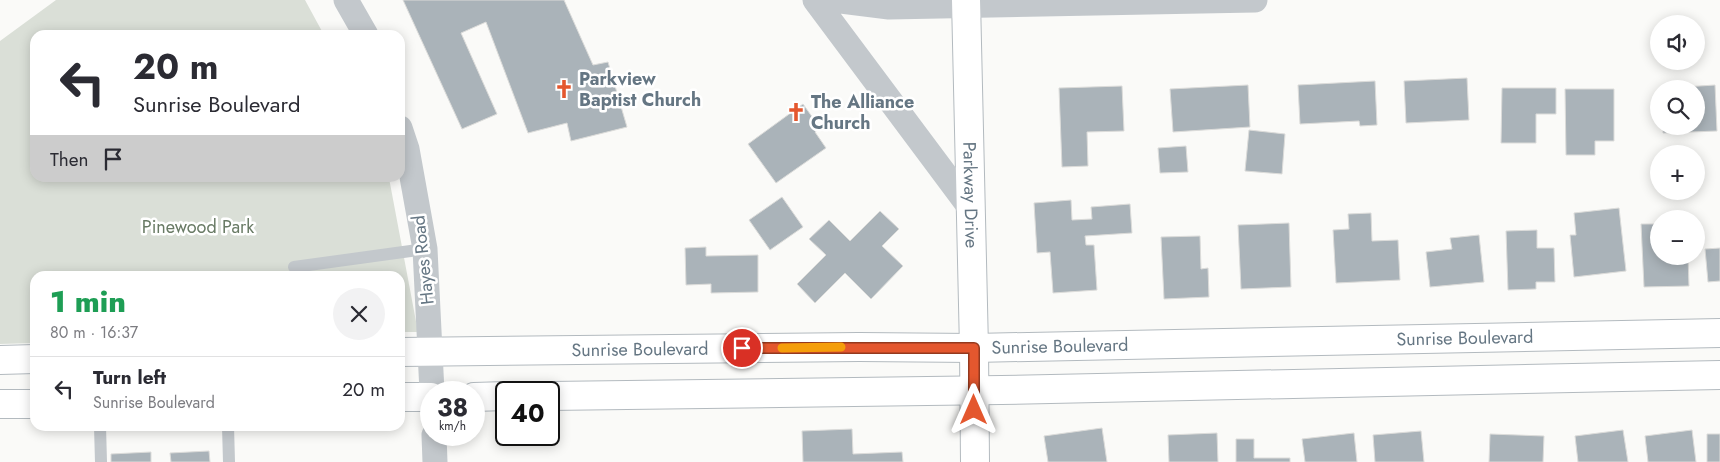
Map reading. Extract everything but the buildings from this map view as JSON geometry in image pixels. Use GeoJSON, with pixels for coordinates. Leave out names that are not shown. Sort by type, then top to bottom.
{"type":"FeatureCollection","features":[{"type":"Feature","properties":{"kind":"main road","name":"Parkway Drive"},"geometry":{"type":"LineString","coordinates":[[966,3],[974,348],[974,462]]}},
{"type":"Feature","properties":{"kind":"main road","name":"Sunrise Boulevard"},"geometry":{"type":"LineString","coordinates":[[405,352],[859,347],[974,348],[1720,333]]}},
{"type":"Feature","properties":{"kind":"main road"},"geometry":{"type":"LineString","coordinates":[[0,360],[30,359]]}},
{"type":"Feature","properties":{"kind":"main road"},"geometry":{"type":"LineString","coordinates":[[560,396],[974,390],[1720,375]]}},
{"type":"Feature","properties":{"kind":"main road"},"geometry":{"type":"LineString","coordinates":[[405,397],[420,397]]}},
{"type":"Feature","properties":{"kind":"main road"},"geometry":{"type":"LineString","coordinates":[[0,404],[30,404]]}},
{"type":"Feature","properties":{"kind":"street"},"geometry":{"type":"LineString","coordinates":[[346,0],[363,30]]}},
{"type":"Feature","properties":{"kind":"street"},"geometry":{"type":"LineString","coordinates":[[815,0],[971,208]]}},
{"type":"Feature","properties":{"kind":"street"},"geometry":{"type":"LineString","coordinates":[[834,0],[889,7],[966,3],[1255,0]]}},
{"type":"Feature","properties":{"kind":"street","name":"Hayes Road"},"geometry":{"type":"LineString","coordinates":[[405,143],[425,249],[432,381]]}},
{"type":"Feature","properties":{"kind":"street"},"geometry":{"type":"LineString","coordinates":[[434,446],[435,462]]}},
{"type":"Feature","properties":{"kind":"lane"},"geometry":{"type":"LineString","coordinates":[[294,267],[425,249]]}},
{"type":"Feature","properties":{"kind":"lane"},"geometry":{"type":"LineString","coordinates":[[100,431],[100,462]]}},
{"type":"Feature","properties":{"kind":"lane"},"geometry":{"type":"LineString","coordinates":[[228,431],[229,462]]}},
{"type":"Feature","properties":{"kind":"green space","name":"Pinewood Park"},"geometry":{"type":"Polygon","coordinates":[[[56,0],[305,0],[321,30],[30,30],[30,182],[390,182],[418,332],[405,332],[405,271],[30,271],[30,343],[0,344],[0,41],[56,0]]]}},
{"type":"Feature","properties":{"kind":"slow traffic"},"geometry":{"type":"LineString","coordinates":[[782,348],[841,347]]}},
{"type":"Feature","properties":{"kind":"place","name":"Parkview Baptist Church"},"geometry":{"type":"Point","coordinates":[564,89]}},
{"type":"Feature","properties":{"kind":"place","name":"The Alliance Church"},"geometry":{"type":"Point","coordinates":[796,112]}},
{"type":"Feature","properties":{"kind":"route"},"geometry":{"type":"LineString","coordinates":[[742,348],[974,348],[974,410]]}}]}
